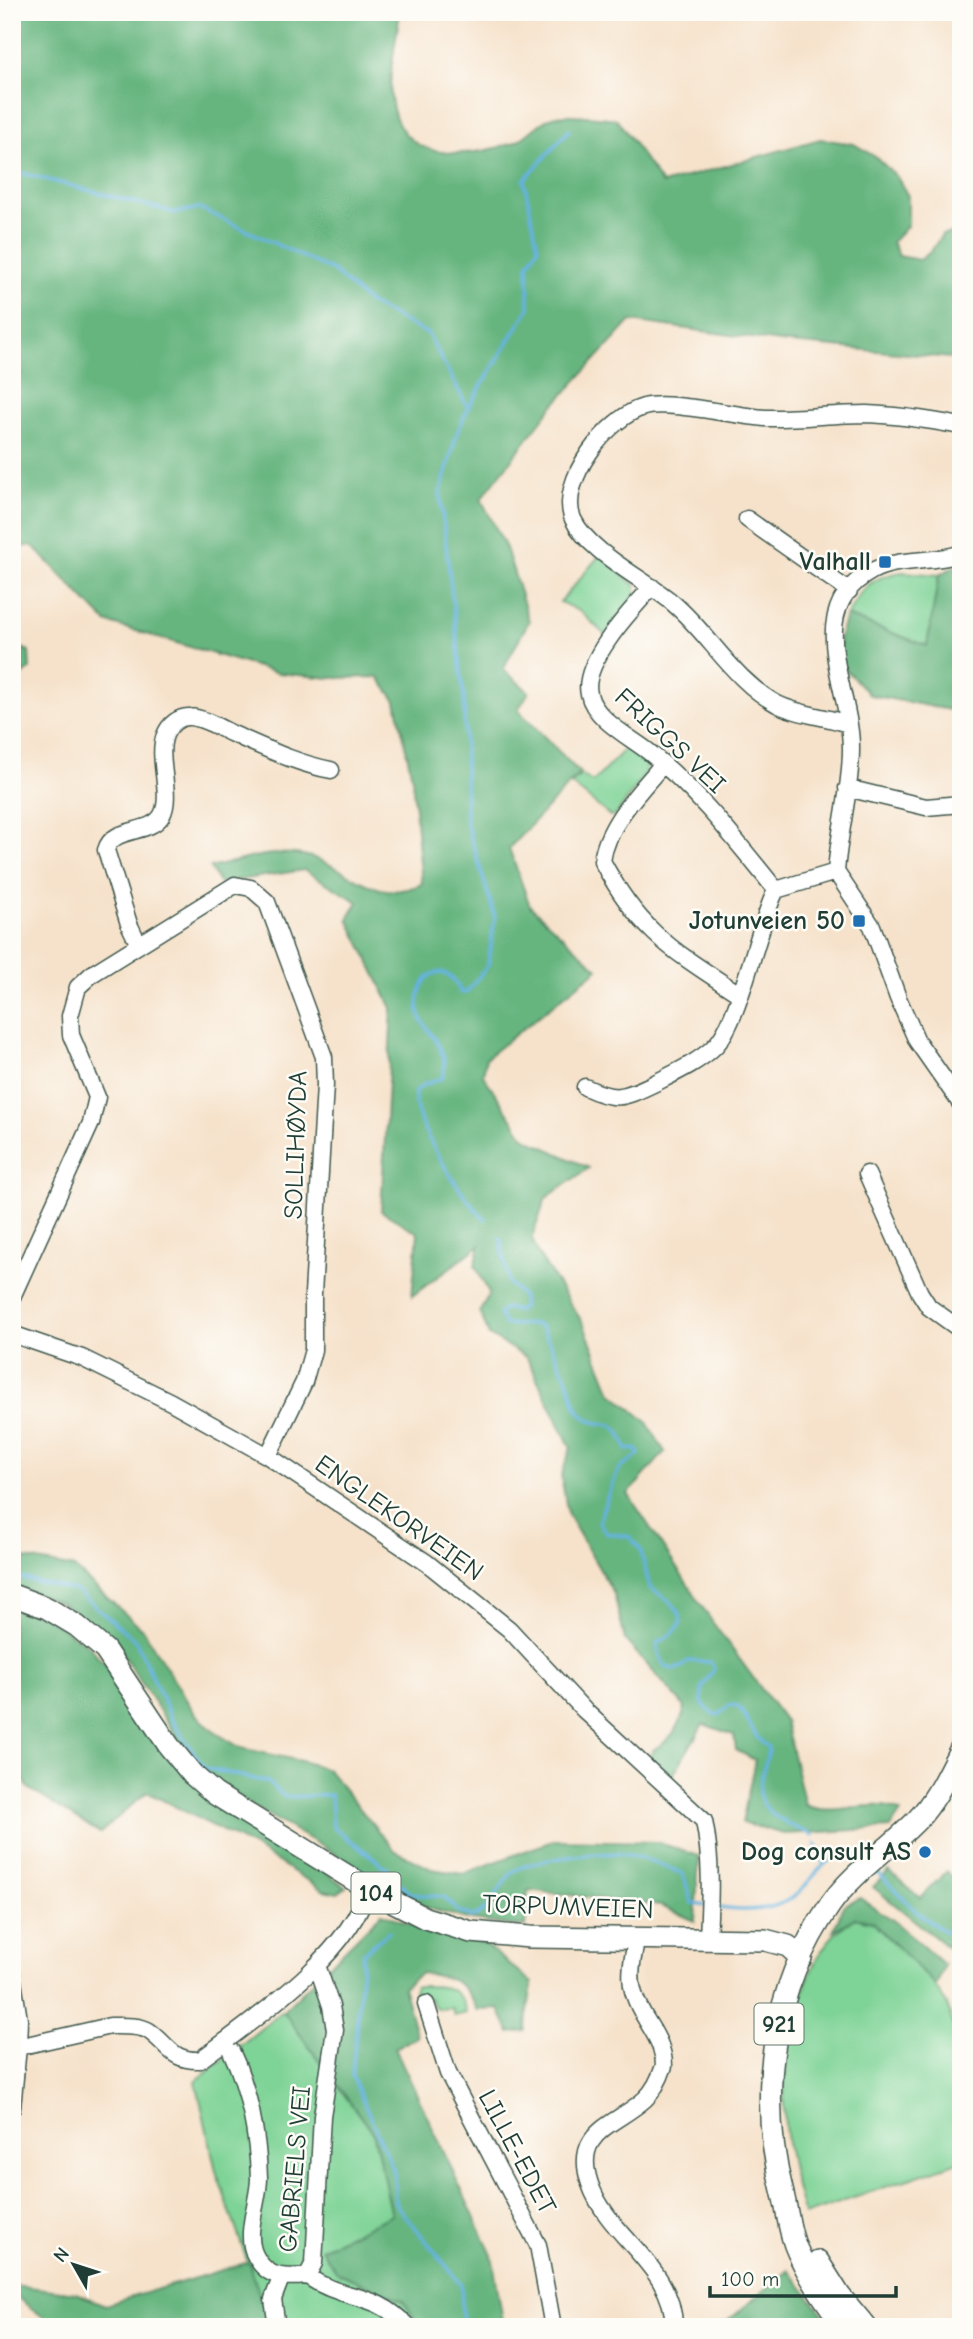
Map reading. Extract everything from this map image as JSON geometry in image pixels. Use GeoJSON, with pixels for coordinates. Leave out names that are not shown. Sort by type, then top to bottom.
{"type":"FeatureCollection","features":[{"type":"Feature","properties":{"kind":"main road","name":"TORPUMVEIEN"},"geometry":{"type":"LineString","coordinates":[[12,1595],[67,1620],[104,1650],[169,1746],[192,1774],[215,1794],[367,1888],[425,1918],[471,1932],[637,1938],[709,1929],[741,1941],[765,1940],[788,1946],[802,1958]]}},
{"type":"Feature","properties":{"kind":"main road"},"geometry":{"type":"LineString","coordinates":[[802,1958],[830,1904],[868,1864],[952,1786],[961,1748]]}},
{"type":"Feature","properties":{"kind":"main road","name":"921"},"geometry":{"type":"LineString","coordinates":[[802,1958],[779,2022],[770,2072],[771,2139],[797,2250],[826,2302],[845,2327]]}},
{"type":"Feature","properties":{"kind":"main road","name":"921"},"geometry":{"type":"LineString","coordinates":[[784,2196],[829,2279],[866,2327]]}},
{"type":"Feature","properties":{"kind":"street"},"geometry":{"type":"LineString","coordinates":[[848,724],[796,711],[759,692],[743,678],[696,625],[583,534],[572,517],[570,498],[573,480],[594,447],[626,416],[643,407],[662,404],[765,418],[904,416],[961,426]]}},
{"type":"Feature","properties":{"kind":"street"},"geometry":{"type":"LineString","coordinates":[[747,519],[849,592]]}},
{"type":"Feature","properties":{"kind":"street"},"geometry":{"type":"LineString","coordinates":[[961,553],[872,571],[849,592],[838,609],[832,630],[851,757],[836,872],[872,926],[917,1041],[961,1104]]}},
{"type":"Feature","properties":{"kind":"street","name":"FRIGGS VEI"},"geometry":{"type":"LineString","coordinates":[[652,587],[596,657],[588,687],[597,712],[663,764],[699,797],[776,890]]}},
{"type":"Feature","properties":{"kind":"street"},"geometry":{"type":"LineString","coordinates":[[139,945],[109,867],[107,847],[114,838],[152,824],[162,815],[165,807],[163,746],[166,733],[175,722],[187,717],[201,719],[275,751],[331,770]]}},
{"type":"Feature","properties":{"kind":"street"},"geometry":{"type":"LineString","coordinates":[[663,764],[636,795],[604,844],[602,861],[644,926],[671,950],[739,994]]}},
{"type":"Feature","properties":{"kind":"street"},"geometry":{"type":"LineString","coordinates":[[847,788],[926,807],[961,804]]}},
{"type":"Feature","properties":{"kind":"street"},"geometry":{"type":"LineString","coordinates":[[585,1087],[608,1098],[634,1093],[671,1075],[715,1046],[730,1022],[765,911],[776,890],[836,872]]}},
{"type":"Feature","properties":{"kind":"street","name":"SOLLIHØYDA"},"geometry":{"type":"LineString","coordinates":[[12,1297],[91,1123],[96,1097],[71,1035],[70,1016],[78,987],[92,974],[235,885],[251,888],[267,902],[324,1057],[325,1113],[313,1294],[313,1350],[304,1382],[268,1456]]}},
{"type":"Feature","properties":{"kind":"street"},"geometry":{"type":"LineString","coordinates":[[867,1174],[919,1293],[929,1307],[961,1330]]}},
{"type":"Feature","properties":{"kind":"street","name":"ENGLEKORVEIEN"},"geometry":{"type":"LineString","coordinates":[[12,1334],[125,1377],[268,1456],[427,1563],[509,1629],[584,1710],[704,1821],[709,1847],[709,1929]]}},
{"type":"Feature","properties":{"kind":"street"},"geometry":{"type":"LineString","coordinates":[[15,2047],[110,2026],[123,2026],[147,2029],[169,2051],[185,2061],[201,2060],[317,1965],[354,1923],[367,1888]]}},
{"type":"Feature","properties":{"kind":"street","name":"LILLE-EDET"},"geometry":{"type":"LineString","coordinates":[[637,1938],[633,1993],[658,2037],[664,2066],[646,2099],[598,2130],[589,2145],[587,2163],[590,2184],[602,2207],[657,2276],[667,2295],[674,2327]]}},
{"type":"Feature","properties":{"kind":"street","name":"GABRIELS VEI"},"geometry":{"type":"LineString","coordinates":[[231,2051],[240,2072],[258,2159],[259,2192],[252,2231],[253,2250],[263,2267],[281,2278],[307,2276],[314,2263],[321,2128],[335,2030],[331,2006],[317,1965]]}},
{"type":"Feature","properties":{"kind":"street"},"geometry":{"type":"LineString","coordinates":[[12,1975],[19,2020],[12,2108]]}},
{"type":"Feature","properties":{"kind":"street","name":"LILLE-EDET"},"geometry":{"type":"LineString","coordinates":[[426,2004],[448,2073],[538,2245],[553,2327]]}},
{"type":"Feature","properties":{"kind":"street"},"geometry":{"type":"LineString","coordinates":[[307,2276],[331,2291],[368,2298],[386,2306],[408,2327]]}},
{"type":"Feature","properties":{"kind":"street"},"geometry":{"type":"LineString","coordinates":[[277,2327],[273,2299],[281,2278]]}},
{"type":"Feature","properties":{"kind":"green space"},"geometry":{"type":"Polygon","coordinates":[[[12,12],[400,12],[392,66],[391,97],[396,119],[406,135],[420,145],[437,151],[475,152],[518,141],[553,117],[576,115],[617,119],[662,184],[820,139],[854,144],[877,158],[897,177],[908,196],[908,225],[892,242],[899,256],[920,260],[931,251],[942,235],[961,231],[961,359],[780,342],[631,321],[552,407],[481,499],[506,548],[529,621],[503,669],[529,692],[518,710],[580,773],[509,848],[530,906],[598,969],[486,1058],[483,1075],[525,1138],[589,1168],[546,1198],[532,1238],[538,1254],[583,1323],[611,1392],[646,1421],[665,1452],[628,1494],[713,1623],[785,1721],[805,1805],[829,1810],[867,1806],[890,1807],[901,1812],[890,1828],[784,1834],[742,1823],[755,1760],[736,1750],[734,1735],[703,1724],[673,1775],[665,1775],[650,1760],[653,1750],[670,1737],[677,1727],[685,1707],[625,1640],[614,1594],[568,1515],[561,1476],[571,1448],[527,1358],[489,1335],[480,1312],[489,1293],[475,1266],[480,1245],[412,1296],[418,1233],[381,1211],[392,1008],[348,919],[358,902],[304,870],[219,883],[210,868],[286,853],[311,857],[378,888],[406,889],[422,884],[412,778],[396,701],[378,677],[330,678],[278,673],[106,622],[32,545],[12,549],[12,12]]]}},
{"type":"Feature","properties":{"kind":"green space"},"geometry":{"type":"Polygon","coordinates":[[[600,555],[636,586],[636,594],[605,635],[581,612],[560,602],[600,555]]]}},
{"type":"Feature","properties":{"kind":"green space"},"geometry":{"type":"Polygon","coordinates":[[[961,563],[961,712],[870,695],[841,665],[839,638],[846,616],[927,646],[939,575],[961,563]]]}},
{"type":"Feature","properties":{"kind":"green space"},"geometry":{"type":"Polygon","coordinates":[[[902,572],[939,575],[927,646],[847,616],[868,585],[882,577],[902,572]]]}},
{"type":"Feature","properties":{"kind":"green space"},"geometry":{"type":"Polygon","coordinates":[[[12,644],[29,651],[30,669],[12,683],[12,644]]]}},
{"type":"Feature","properties":{"kind":"green space"},"geometry":{"type":"Polygon","coordinates":[[[628,746],[642,757],[647,766],[644,776],[615,816],[610,816],[571,784],[581,775],[593,782],[628,746]]]}},
{"type":"Feature","properties":{"kind":"green space"},"geometry":{"type":"Polygon","coordinates":[[[12,1556],[74,1568],[143,1630],[194,1712],[213,1731],[241,1748],[305,1762],[328,1770],[394,1850],[431,1869],[463,1874],[555,1840],[657,1842],[699,1856],[695,1921],[661,1906],[528,1890],[525,1927],[471,1920],[427,1908],[251,1805],[203,1770],[181,1744],[122,1653],[96,1626],[61,1603],[12,1585],[12,1556]]]}},
{"type":"Feature","properties":{"kind":"green space"},"geometry":{"type":"Polygon","coordinates":[[[12,1604],[45,1617],[89,1646],[117,1677],[164,1754],[346,1887],[338,1893],[323,1890],[252,1846],[147,1792],[100,1833],[28,1788],[12,1757],[12,1604]]]}},
{"type":"Feature","properties":{"kind":"green space"},"geometry":{"type":"Polygon","coordinates":[[[889,1871],[920,1898],[947,1871],[961,1888],[961,1977],[951,1950],[873,1887],[889,1871]]]}},
{"type":"Feature","properties":{"kind":"green space"},"geometry":{"type":"Polygon","coordinates":[[[860,1898],[893,1920],[944,1965],[936,1986],[872,1922],[855,1918],[833,1931],[844,1905],[860,1898]]]}},
{"type":"Feature","properties":{"kind":"green space"},"geometry":{"type":"Polygon","coordinates":[[[382,1913],[426,1930],[485,1944],[532,1983],[525,2031],[510,2033],[499,2009],[477,2010],[468,1992],[456,1982],[421,1973],[403,1987],[417,2037],[395,2048],[492,2255],[504,2327],[412,2327],[417,2323],[404,2301],[338,2273],[321,2249],[392,2215],[374,2135],[283,2011],[382,1913]]]}},
{"type":"Feature","properties":{"kind":"green space"},"geometry":{"type":"Polygon","coordinates":[[[855,1918],[872,1922],[926,1973],[947,2004],[959,2045],[958,2162],[804,2215],[789,2158],[786,2131],[784,2105],[788,2052],[802,1995],[821,1951],[836,1933],[855,1918]]]}},
{"type":"Feature","properties":{"kind":"green space"},"geometry":{"type":"Polygon","coordinates":[[[415,1986],[441,1987],[454,1992],[466,2013],[454,2016],[452,2008],[436,2007],[430,1999],[416,2002],[413,1991],[415,1986]]]}},
{"type":"Feature","properties":{"kind":"green space"},"geometry":{"type":"Polygon","coordinates":[[[283,2011],[374,2135],[392,2216],[321,2249],[338,2273],[404,2301],[418,2324],[412,2327],[270,2327],[216,2171],[196,2081],[283,2011]]]}},
{"type":"Feature","properties":{"kind":"green space"},"geometry":{"type":"Polygon","coordinates":[[[249,2262],[270,2327],[57,2327],[12,2294],[12,2285],[76,2293],[105,2305],[249,2262]]]}},
{"type":"Feature","properties":{"kind":"green space"},"geometry":{"type":"Polygon","coordinates":[[[789,2270],[833,2327],[703,2327],[725,2323],[789,2270]]]}},
{"type":"Feature","properties":{"kind":"waterway"},"geometry":{"type":"LineString","coordinates":[[485,1219],[464,1195],[440,1159],[421,1122],[415,1092],[423,1085],[442,1078],[444,1066],[439,1046],[419,1012],[418,1002],[424,982],[429,976],[442,973],[449,976],[461,993],[467,992],[488,965],[495,917],[466,822],[464,698],[440,494],[457,433],[468,408],[529,308],[528,265],[538,248],[524,180],[569,130]]}},
{"type":"Feature","properties":{"kind":"waterway"},"geometry":{"type":"LineString","coordinates":[[12,160],[18,172],[176,213],[199,208],[333,271],[369,303],[428,334],[468,408]]}},
{"type":"Feature","properties":{"kind":"waterway"},"geometry":{"type":"LineString","coordinates":[[500,1238],[509,1283],[522,1296],[523,1306],[518,1311],[505,1308],[499,1314],[505,1325],[536,1324],[542,1328],[564,1372],[578,1409],[591,1421],[613,1426],[618,1430],[627,1450],[636,1449],[639,1454],[621,1467],[608,1494],[599,1523],[607,1533],[630,1537],[640,1549],[650,1588],[669,1601],[680,1614],[677,1628],[670,1636],[657,1643],[663,1662],[671,1669],[676,1669],[688,1661],[710,1662],[714,1669],[702,1688],[702,1703],[712,1714],[718,1715],[730,1705],[738,1706],[758,1738],[768,1747],[760,1785],[766,1807],[780,1819],[813,1835]]}},
{"type":"Feature","properties":{"kind":"waterway"},"geometry":{"type":"LineString","coordinates":[[12,1576],[77,1591],[136,1641],[174,1724],[205,1768],[268,1782],[285,1797],[331,1795],[333,1827],[388,1869],[409,1894],[444,1897],[458,1911],[474,1917],[486,1908],[508,1877],[521,1867],[565,1857],[621,1854],[644,1859],[683,1874],[692,1903],[706,1905]]}},
{"type":"Feature","properties":{"kind":"waterway"},"geometry":{"type":"LineString","coordinates":[[816,1844],[823,1862]]}},
{"type":"Feature","properties":{"kind":"waterway"},"geometry":{"type":"LineString","coordinates":[[713,1907],[742,1910],[772,1907],[798,1893],[829,1860],[849,1852],[864,1860]]}},
{"type":"Feature","properties":{"kind":"waterway"},"geometry":{"type":"LineString","coordinates":[[875,1870],[919,1914],[961,1943]]}},
{"type":"Feature","properties":{"kind":"waterway"},"geometry":{"type":"LineString","coordinates":[[389,1932],[363,1953],[352,2076],[394,2171],[395,2203],[461,2284],[463,2327]]}},
{"type":"Feature","properties":{"kind":"place","name":"Valhall"},"geometry":{"type":"Point","coordinates":[885,562]}},
{"type":"Feature","properties":{"kind":"place","name":"Jotunveien 50"},"geometry":{"type":"Point","coordinates":[859,921]}},
{"type":"Feature","properties":{"kind":"place","name":"Dog consult AS"},"geometry":{"type":"Point","coordinates":[925,1852]}}]}
